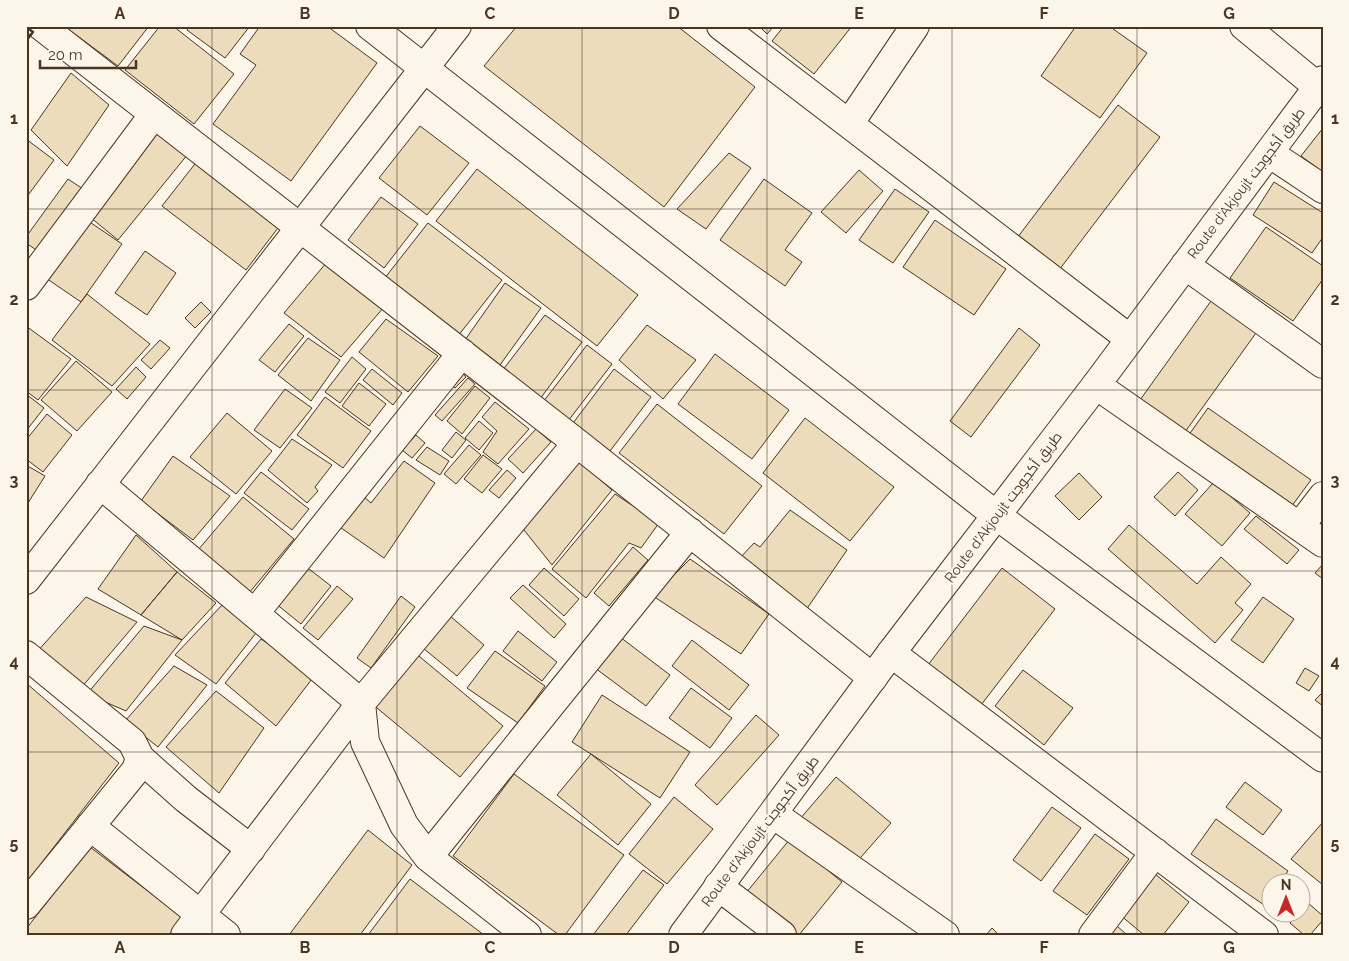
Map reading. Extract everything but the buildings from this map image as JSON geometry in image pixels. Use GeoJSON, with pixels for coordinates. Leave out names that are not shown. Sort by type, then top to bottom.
{"type":"FeatureCollection","features":[{"type":"Feature","properties":{"kind":"main road"},"geometry":{"type":"LineString","coordinates":[[41,26],[462,353],[873,678]]}},
{"type":"Feature","properties":{"kind":"main road"},"geometry":{"type":"LineString","coordinates":[[370,26],[996,515],[1323,758]]}},
{"type":"Feature","properties":{"kind":"main road"},"geometry":{"type":"LineString","coordinates":[[31,564],[100,484],[301,229],[457,26]]}},
{"type":"Feature","properties":{"kind":"main road"},"geometry":{"type":"LineString","coordinates":[[721,26],[1130,339]]}},
{"type":"Feature","properties":{"kind":"main road"},"geometry":{"type":"LineString","coordinates":[[849,124],[915,26]]}},
{"type":"Feature","properties":{"kind":"main road"},"geometry":{"type":"LineString","coordinates":[[1244,26],[1320,83]]}},
{"type":"Feature","properties":{"kind":"main road","name":"Route d'Akjoujt طريق أكجوجت"},"geometry":{"type":"LineString","coordinates":[[683,935],[891,653],[1096,385],[1320,83]]}},
{"type":"Feature","properties":{"kind":"main road"},"geometry":{"type":"LineString","coordinates":[[26,286],[154,114]]}},
{"type":"Feature","properties":{"kind":"main road"},"geometry":{"type":"LineString","coordinates":[[1269,153],[1323,189]]}},
{"type":"Feature","properties":{"kind":"main road"},"geometry":{"type":"LineString","coordinates":[[1185,265],[1323,364]]}},
{"type":"Feature","properties":{"kind":"main road"},"geometry":{"type":"LineString","coordinates":[[255,612],[462,353]]}},
{"type":"Feature","properties":{"kind":"main road"},"geometry":{"type":"LineString","coordinates":[[1096,385],[1323,543]]}},
{"type":"Feature","properties":{"kind":"main road"},"geometry":{"type":"LineString","coordinates":[[192,925],[361,702],[576,443]]}},
{"type":"Feature","properties":{"kind":"main road"},"geometry":{"type":"LineString","coordinates":[[100,484],[361,702],[365,742],[404,825],[428,858],[527,935]]}},
{"type":"Feature","properties":{"kind":"main road"},"geometry":{"type":"LineString","coordinates":[[1300,526],[1323,496]]}},
{"type":"Feature","properties":{"kind":"main road"},"geometry":{"type":"LineString","coordinates":[[428,858],[690,532]]}},
{"type":"Feature","properties":{"kind":"main road"},"geometry":{"type":"LineString","coordinates":[[891,653],[1264,935]]}},
{"type":"Feature","properties":{"kind":"main road"},"geometry":{"type":"LineString","coordinates":[[26,655],[132,742],[140,758],[186,799],[251,849]]}},
{"type":"Feature","properties":{"kind":"main road"},"geometry":{"type":"LineString","coordinates":[[26,905],[136,770],[140,758]]}},
{"type":"Feature","properties":{"kind":"main road"},"geometry":{"type":"LineString","coordinates":[[773,814],[945,935]]}},
{"type":"Feature","properties":{"kind":"main road"},"geometry":{"type":"LineString","coordinates":[[90,826],[192,925],[226,935]]}},
{"type":"Feature","properties":{"kind":"main road"},"geometry":{"type":"LineString","coordinates":[[1093,935],[1155,852]]}},
{"type":"Feature","properties":{"kind":"main road"},"geometry":{"type":"LineString","coordinates":[[718,886],[782,935]]}},
{"type":"Feature","properties":{"kind":"wall"},"geometry":{"type":"LineString","coordinates":[[26,27],[33,32],[26,41]]}}]}
